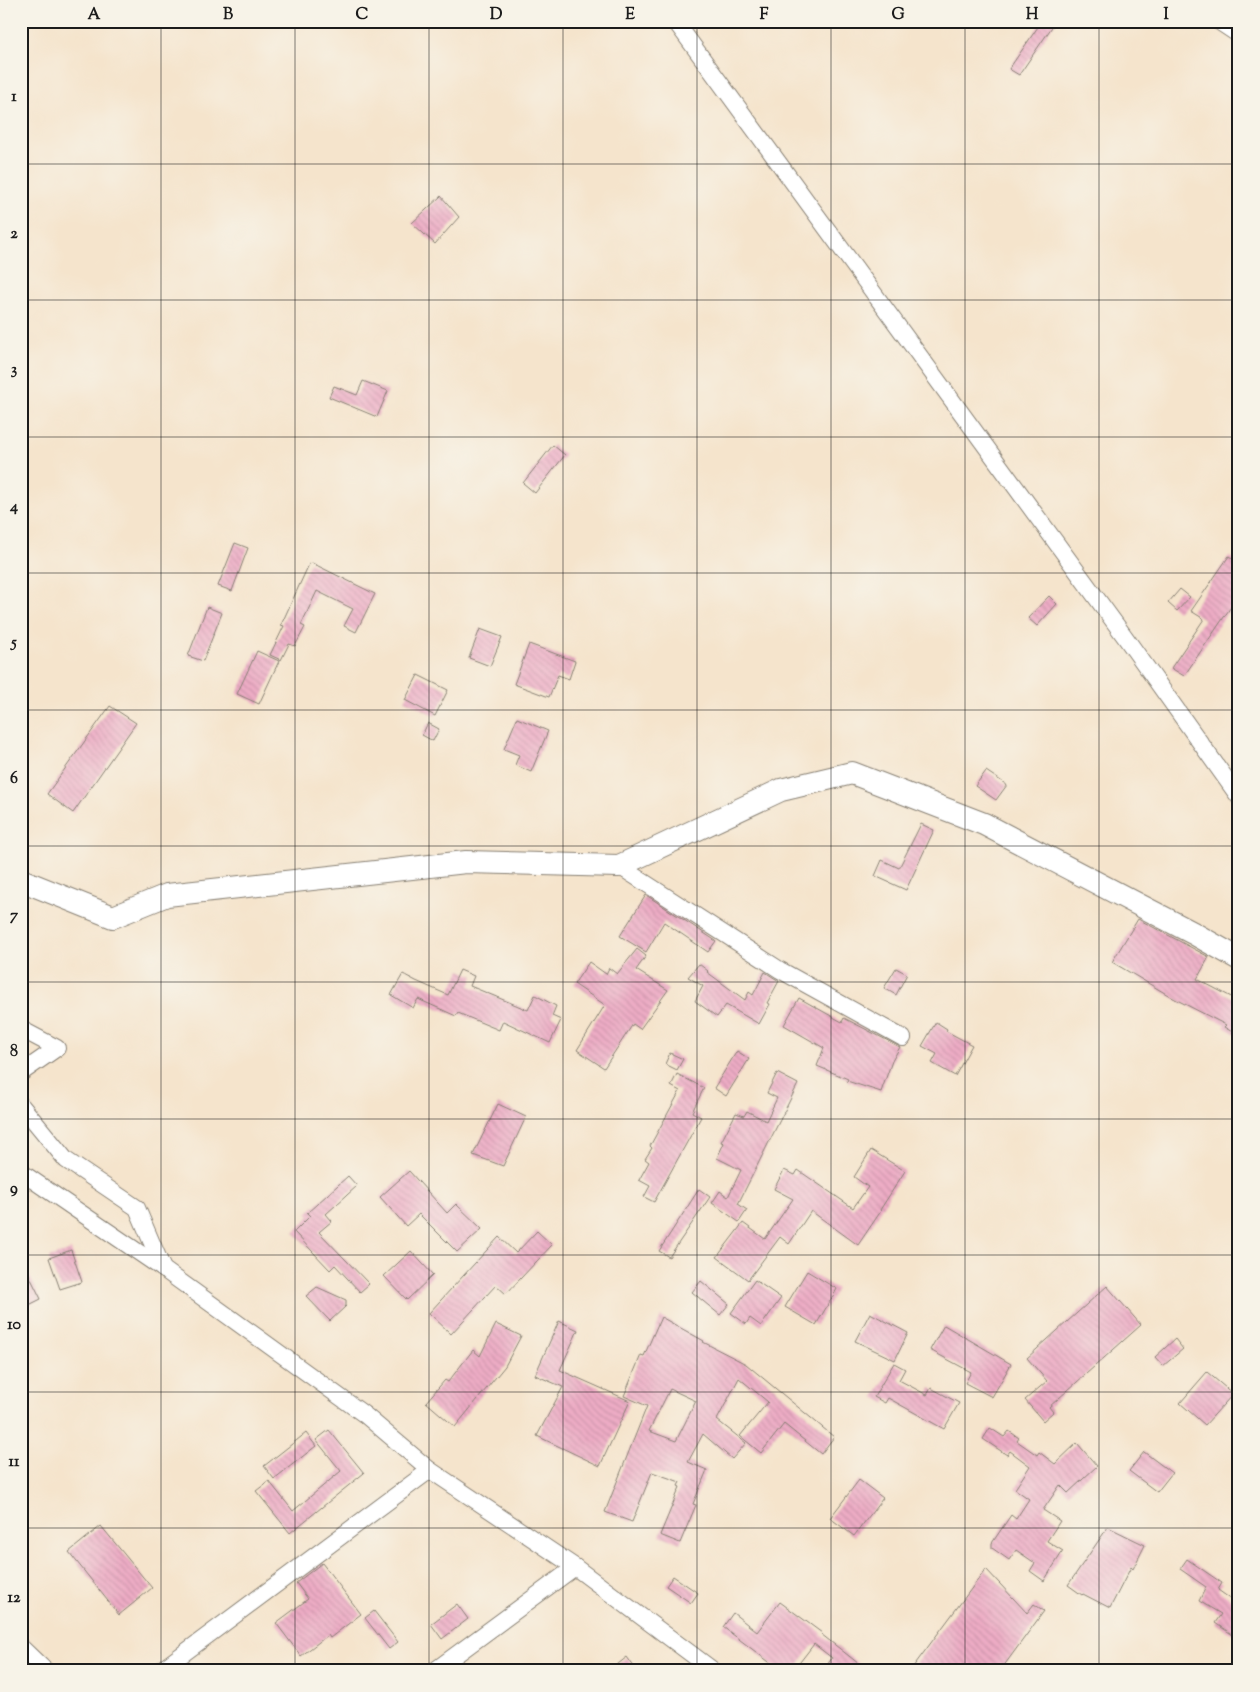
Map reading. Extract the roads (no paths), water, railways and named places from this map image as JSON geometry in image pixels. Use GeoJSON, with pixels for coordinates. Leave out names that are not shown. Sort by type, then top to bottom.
{"type":"FeatureCollection","features":[{"type":"Feature","properties":{"kind":"street"},"geometry":{"type":"LineString","coordinates":[[675,21],[1125,636],[1239,796]]}},
{"type":"Feature","properties":{"kind":"street"},"geometry":{"type":"LineString","coordinates":[[1218,21],[1239,35]]}},
{"type":"Feature","properties":{"kind":"street"},"geometry":{"type":"LineString","coordinates":[[21,880],[113,917],[168,895],[466,862],[619,866],[781,790],[852,773],[984,824],[1239,959]]}},
{"type":"Feature","properties":{"kind":"street"},"geometry":{"type":"LineString","coordinates":[[619,866],[780,970],[903,1038]]}},
{"type":"Feature","properties":{"kind":"street"},"geometry":{"type":"LineString","coordinates":[[21,1029],[57,1048],[21,1073]]}},
{"type":"Feature","properties":{"kind":"street"},"geometry":{"type":"LineString","coordinates":[[21,1105],[66,1160],[137,1208],[163,1269]]}},
{"type":"Feature","properties":{"kind":"street"},"geometry":{"type":"LineString","coordinates":[[21,1172],[163,1269],[364,1415],[430,1470],[575,1567],[710,1670]]}},
{"type":"Feature","properties":{"kind":"street"},"geometry":{"type":"LineString","coordinates":[[160,1671],[430,1470]]}},
{"type":"Feature","properties":{"kind":"street"},"geometry":{"type":"LineString","coordinates":[[434,1671],[575,1567]]}},
{"type":"Feature","properties":{"kind":"street"},"geometry":{"type":"LineString","coordinates":[[21,1647],[46,1671]]}}]}
